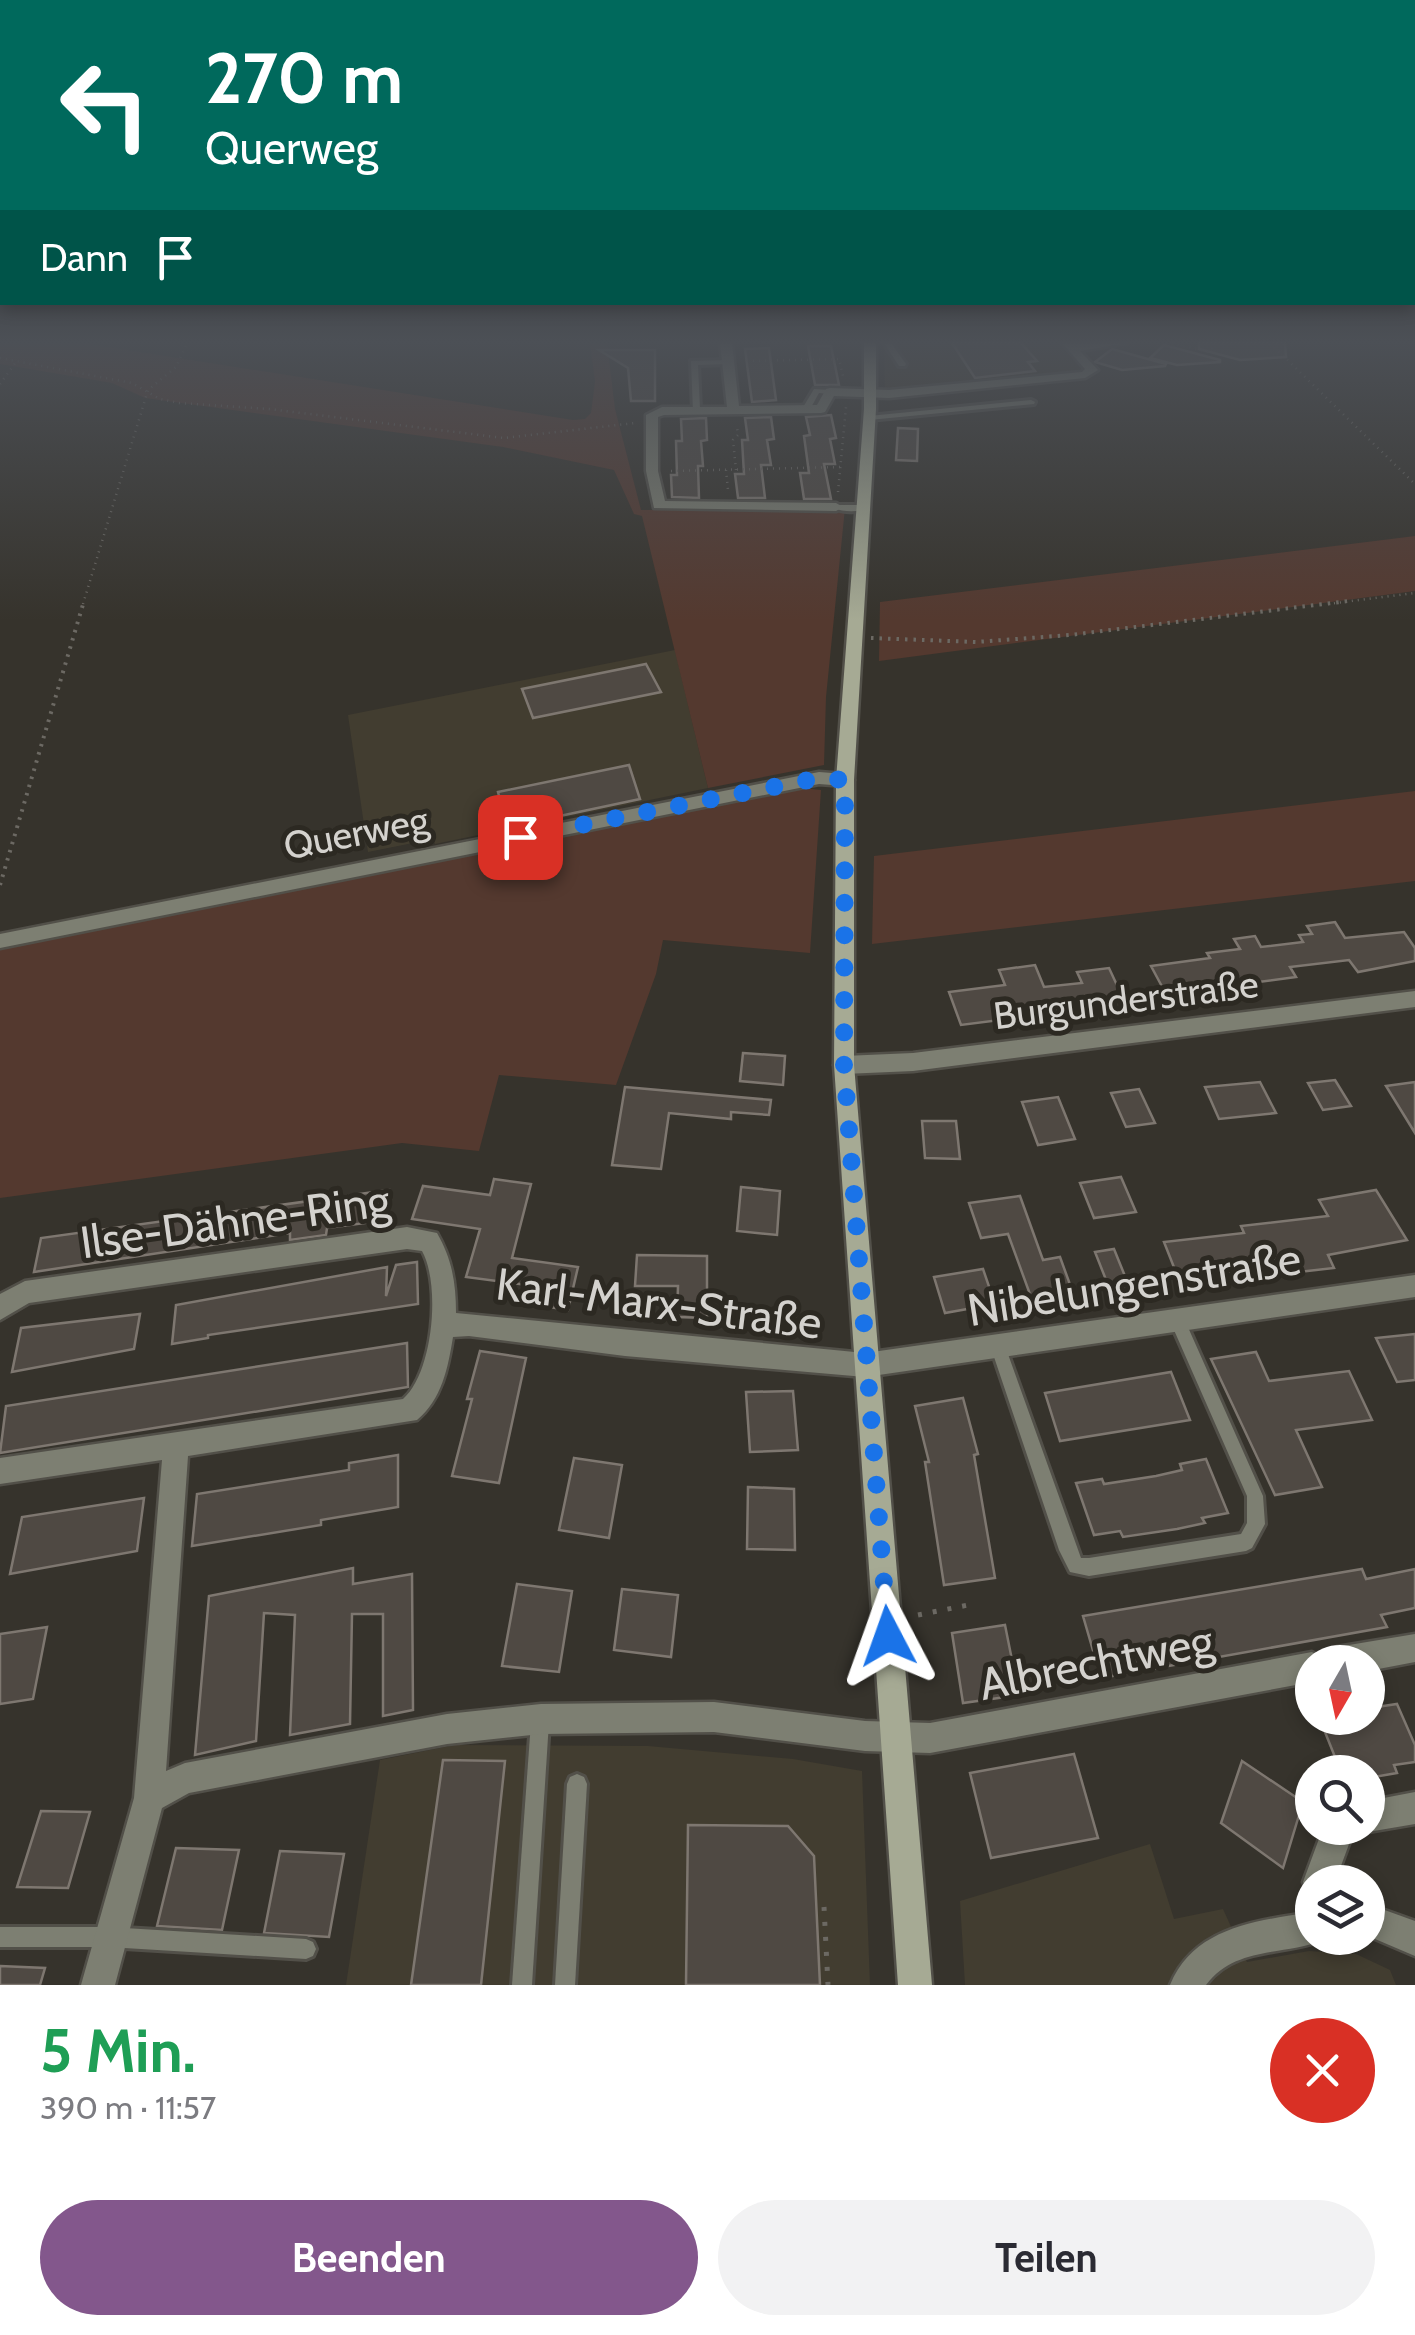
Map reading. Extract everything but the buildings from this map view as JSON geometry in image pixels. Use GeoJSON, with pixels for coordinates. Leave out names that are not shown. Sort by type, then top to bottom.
{"type":"FeatureCollection","features":[{"type":"Feature","properties":{"kind":"main road","name":"Karl-Marx-Straße"},"geometry":{"type":"LineString","coordinates":[[868,436],[845,780],[853,812],[844,1065],[915,1985]]}},
{"type":"Feature","properties":{"kind":"street"},"geometry":{"type":"LineString","coordinates":[[653,436],[656,502],[665,507],[836,507]]}},
{"type":"Feature","properties":{"kind":"street","name":"Querweg"},"geometry":{"type":"LineString","coordinates":[[0,941],[819,778],[845,780]]}},
{"type":"Feature","properties":{"kind":"street","name":"Burgunderstraße"},"geometry":{"type":"LineString","coordinates":[[844,1065],[912,1062],[1415,999]]}},
{"type":"Feature","properties":{"kind":"street","name":"Ilse-Dähne-Ring"},"geometry":{"type":"LineString","coordinates":[[0,1471],[408,1411],[424,1396],[444,1326],[442,1256],[429,1241],[408,1238],[25,1292],[1,1304]]}},
{"type":"Feature","properties":{"kind":"street","name":"Nibelungenstraße"},"geometry":{"type":"LineString","coordinates":[[866,1365],[1415,1286]]}},
{"type":"Feature","properties":{"kind":"street","name":"Karl-Marx-Straße"},"geometry":{"type":"LineString","coordinates":[[444,1326],[469,1324],[625,1344],[866,1365]]}},
{"type":"Feature","properties":{"kind":"street"},"geometry":{"type":"LineString","coordinates":[[98,1985],[149,1798],[176,1444]]}},
{"type":"Feature","properties":{"kind":"street"},"geometry":{"type":"LineString","coordinates":[[1385,1653],[1415,1648]]}},
{"type":"Feature","properties":{"kind":"street","name":"Albrechtweg"},"geometry":{"type":"LineString","coordinates":[[149,1798],[185,1778],[446,1729],[541,1719],[714,1717],[896,1738],[930,1738],[1295,1670]]}},
{"type":"Feature","properties":{"kind":"street"},"geometry":{"type":"LineString","coordinates":[[1385,1813],[1415,1808]]}},
{"type":"Feature","properties":{"kind":"street"},"geometry":{"type":"LineString","coordinates":[[1385,1925],[1415,1940]]}},
{"type":"Feature","properties":{"kind":"street"},"geometry":{"type":"LineString","coordinates":[[1187,1985],[1194,1967],[1218,1950],[1295,1932]]}},
{"type":"Feature","properties":{"kind":"lane"},"geometry":{"type":"LineString","coordinates":[[836,507],[863,508]]}},
{"type":"Feature","properties":{"kind":"lane"},"geometry":{"type":"LineString","coordinates":[[999,1348],[1076,1566],[1246,1542],[1256,1524],[1255,1496],[1178,1321]]}},
{"type":"Feature","properties":{"kind":"lane"},"geometry":{"type":"LineString","coordinates":[[522,1985],[541,1719]]}},
{"type":"Feature","properties":{"kind":"lane"},"geometry":{"type":"LineString","coordinates":[[565,1985],[577,1784]]}},
{"type":"Feature","properties":{"kind":"lane"},"geometry":{"type":"LineString","coordinates":[[0,1937],[108,1937],[306,1949]]}},
{"type":"Feature","properties":{"kind":"path"},"geometry":{"type":"LineString","coordinates":[[0,885],[132,436]]}},
{"type":"Feature","properties":{"kind":"path"},"geometry":{"type":"LineString","coordinates":[[485,436],[526,436]]}},
{"type":"Feature","properties":{"kind":"path"},"geometry":{"type":"LineString","coordinates":[[836,507],[847,436]]}},
{"type":"Feature","properties":{"kind":"path"},"geometry":{"type":"LineString","coordinates":[[1365,436],[1415,484]]}},
{"type":"Feature","properties":{"kind":"path"},"geometry":{"type":"LineString","coordinates":[[732,440],[736,470]]}},
{"type":"Feature","properties":{"kind":"path"},"geometry":{"type":"LineString","coordinates":[[652,471],[841,467]]}},
{"type":"Feature","properties":{"kind":"path"},"geometry":{"type":"LineString","coordinates":[[871,638],[976,642],[1070,635],[1415,593]]}},
{"type":"Feature","properties":{"kind":"path"},"geometry":{"type":"LineString","coordinates":[[918,1616],[973,1604]]}},
{"type":"Feature","properties":{"kind":"path"},"geometry":{"type":"LineString","coordinates":[[824,1907],[828,1985]]}},
{"type":"Feature","properties":{"kind":"shaded area"},"geometry":{"type":"Polygon","coordinates":[[[420,436],[622,436],[641,510],[845,508],[826,697],[824,765],[708,788],[642,516],[634,514],[614,470],[503,447],[420,436]]]}},
{"type":"Feature","properties":{"kind":"shaded area"},"geometry":{"type":"Polygon","coordinates":[[[1415,536],[1415,591],[879,661],[880,602],[1415,536]]]}},
{"type":"Feature","properties":{"kind":"shaded area"},"geometry":{"type":"Polygon","coordinates":[[[675,650],[708,788],[435,844],[433,839],[368,852],[348,715],[675,650]]]}},
{"type":"Feature","properties":{"kind":"shaded area"},"geometry":{"type":"Polygon","coordinates":[[[802,788],[821,790],[810,953],[663,940],[656,974],[616,1085],[499,1075],[479,1151],[402,1143],[0,1198],[0,946],[802,788]]]}},
{"type":"Feature","properties":{"kind":"shaded area"},"geometry":{"type":"Polygon","coordinates":[[[1415,791],[1415,881],[872,944],[874,856],[1415,791]]]}},
{"type":"Feature","properties":{"kind":"shaded area"},"geometry":{"type":"Polygon","coordinates":[[[455,1745],[648,1746],[793,1759],[862,1771],[870,1985],[346,1985],[380,1760],[455,1745]]]}},
{"type":"Feature","properties":{"kind":"shaded area"},"geometry":{"type":"Polygon","coordinates":[[[1150,1844],[1174,1919],[1223,1909],[1247,1962],[1295,1953],[1358,1955],[1390,1970],[1396,1985],[965,1985],[960,1901],[1150,1844]]]}},
{"type":"Feature","properties":{"kind":"route"},"geometry":{"type":"LineString","coordinates":[[520,837],[819,778],[845,780],[844,1065],[888,1636]]}}]}
